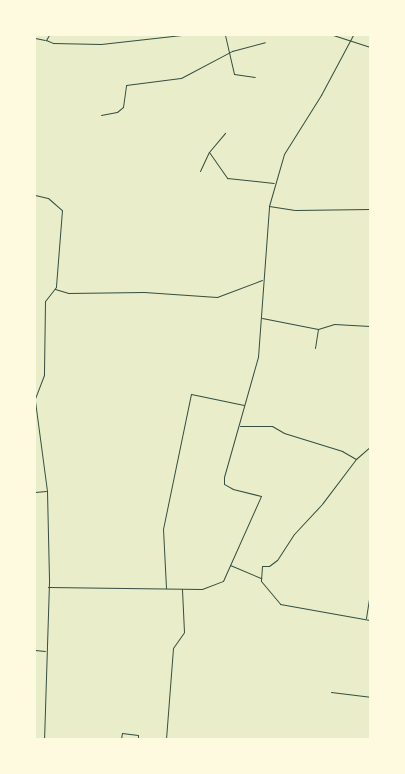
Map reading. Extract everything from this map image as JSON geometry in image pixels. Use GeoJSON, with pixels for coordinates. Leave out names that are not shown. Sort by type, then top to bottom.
{"type":"FeatureCollection","features":[{"type":"Feature","properties":{"kind":"street"},"geometry":{"type":"LineString","coordinates":[[46,40],[49,35]]}},
{"type":"Feature","properties":{"kind":"street"},"geometry":{"type":"LineString","coordinates":[[35,38],[101,44],[181,35]]}},
{"type":"Feature","properties":{"kind":"street"},"geometry":{"type":"LineString","coordinates":[[225,35],[234,74],[255,77]]}},
{"type":"Feature","properties":{"kind":"street"},"geometry":{"type":"LineString","coordinates":[[333,35],[370,47]]}},
{"type":"Feature","properties":{"kind":"street"},"geometry":{"type":"LineString","coordinates":[[48,587],[134,591],[214,586],[223,581],[261,496],[224,484],[258,357],[262,280],[269,206],[284,154],[321,95],[354,35]]}},
{"type":"Feature","properties":{"kind":"street"},"geometry":{"type":"LineString","coordinates":[[101,114],[117,112],[123,107],[126,85],[175,80],[228,54],[264,42]]}},
{"type":"Feature","properties":{"kind":"street"},"geometry":{"type":"LineString","coordinates":[[200,171],[209,152],[225,133]]}},
{"type":"Feature","properties":{"kind":"street"},"geometry":{"type":"LineString","coordinates":[[209,152],[227,178],[275,183]]}},
{"type":"Feature","properties":{"kind":"street"},"geometry":{"type":"LineString","coordinates":[[35,194],[48,198],[62,210],[54,289],[44,301],[44,374],[35,398]]}},
{"type":"Feature","properties":{"kind":"street"},"geometry":{"type":"LineString","coordinates":[[269,206],[295,210],[370,208]]}},
{"type":"Feature","properties":{"kind":"street"},"geometry":{"type":"LineString","coordinates":[[54,289],[68,293],[144,292],[217,297],[262,280]]}},
{"type":"Feature","properties":{"kind":"street"},"geometry":{"type":"LineString","coordinates":[[261,318],[318,328],[334,324],[370,326]]}},
{"type":"Feature","properties":{"kind":"street"},"geometry":{"type":"LineString","coordinates":[[315,348],[318,328]]}},
{"type":"Feature","properties":{"kind":"street"},"geometry":{"type":"LineString","coordinates":[[166,588],[163,529],[191,394],[245,405]]}},
{"type":"Feature","properties":{"kind":"street"},"geometry":{"type":"LineString","coordinates":[[35,401],[47,490],[48,587],[44,739]]}},
{"type":"Feature","properties":{"kind":"street"},"geometry":{"type":"LineString","coordinates":[[239,426],[272,426],[284,434],[356,458]]}},
{"type":"Feature","properties":{"kind":"street"},"geometry":{"type":"LineString","coordinates":[[370,447],[356,458],[322,504],[294,534],[277,560],[270,566],[262,566],[261,578],[263,587],[280,604],[370,620]]}},
{"type":"Feature","properties":{"kind":"street"},"geometry":{"type":"LineString","coordinates":[[35,492],[47,490]]}},
{"type":"Feature","properties":{"kind":"street"},"geometry":{"type":"LineString","coordinates":[[230,565],[261,578]]}},
{"type":"Feature","properties":{"kind":"street"},"geometry":{"type":"LineString","coordinates":[[166,739],[173,648],[184,632],[182,588]]}},
{"type":"Feature","properties":{"kind":"street"},"geometry":{"type":"LineString","coordinates":[[366,618],[370,594]]}},
{"type":"Feature","properties":{"kind":"street"},"geometry":{"type":"LineString","coordinates":[[35,650],[46,651]]}},
{"type":"Feature","properties":{"kind":"street"},"geometry":{"type":"LineString","coordinates":[[331,692],[370,697]]}},
{"type":"Feature","properties":{"kind":"street"},"geometry":{"type":"LineString","coordinates":[[121,739],[122,733],[138,735],[138,739]]}}]}
